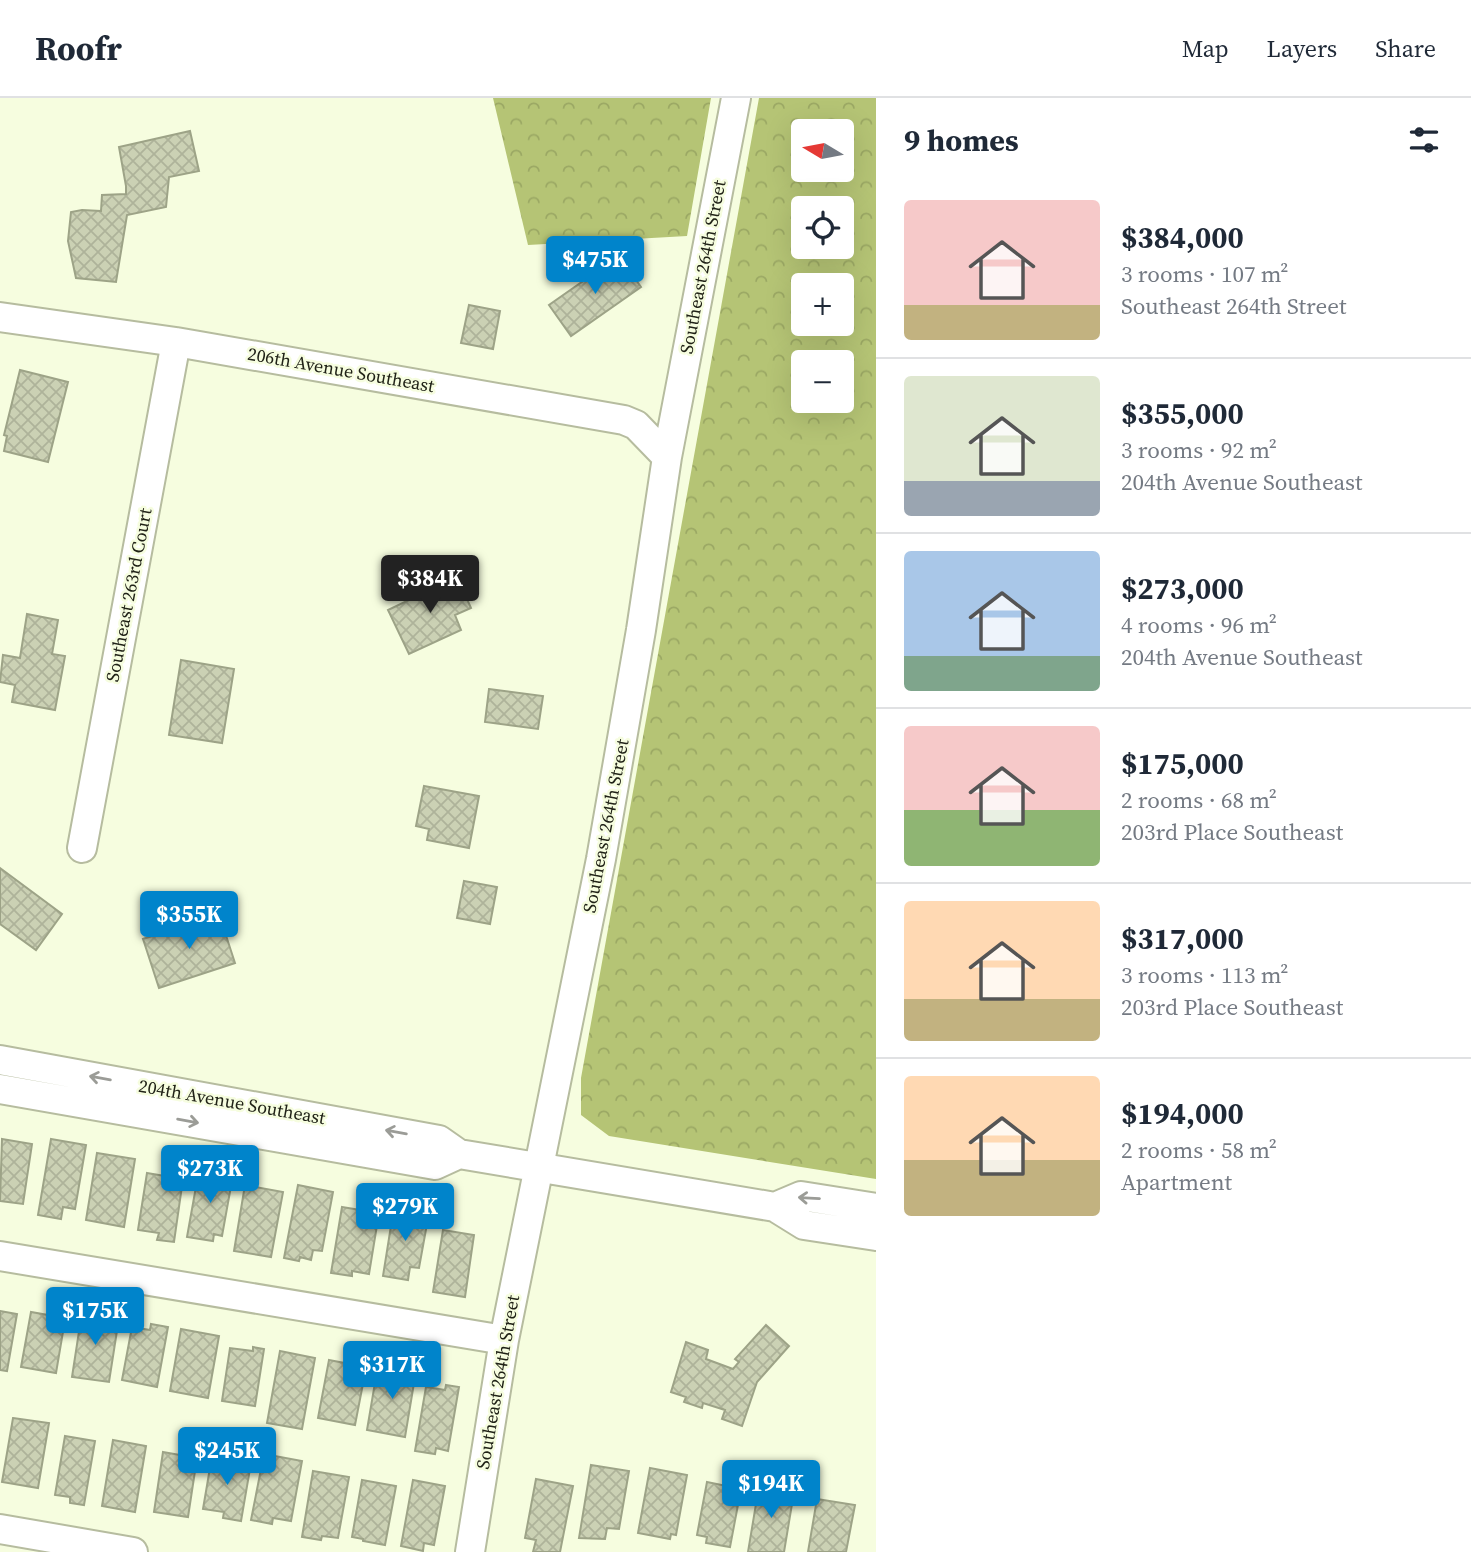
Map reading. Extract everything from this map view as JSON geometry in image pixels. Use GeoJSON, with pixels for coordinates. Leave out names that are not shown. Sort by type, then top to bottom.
{"type":"FeatureCollection","features":[{"type":"Feature","properties":{"kind":"street","name":"Southeast 264th Street"},"geometry":{"type":"LineString","coordinates":[[470,1552],[504,1340],[601,859],[641,630],[667,457],[736,98]]}},
{"type":"Feature","properties":{"kind":"street","name":"206th Avenue Southeast"},"geometry":{"type":"LineString","coordinates":[[0,317],[176,342],[624,420],[636,425],[667,457]]}},
{"type":"Feature","properties":{"kind":"street","name":"Southeast 263rd Court"},"geometry":{"type":"LineString","coordinates":[[82,848],[176,342]]}},
{"type":"Feature","properties":{"kind":"street","name":"204th Avenue Southeast"},"geometry":{"type":"LineString","coordinates":[[0,1060],[439,1140],[459,1154],[775,1207],[804,1225],[876,1236]]}},
{"type":"Feature","properties":{"kind":"street","name":"204th Avenue Southeast"},"geometry":{"type":"LineString","coordinates":[[0,1089],[435,1165],[459,1154]]}},
{"type":"Feature","properties":{"kind":"street","name":"204th Avenue Southeast"},"geometry":{"type":"LineString","coordinates":[[775,1207],[801,1196],[876,1208]]}},
{"type":"Feature","properties":{"kind":"street"},"geometry":{"type":"LineString","coordinates":[[0,1256],[504,1340]]}},
{"type":"Feature","properties":{"kind":"street"},"geometry":{"type":"LineString","coordinates":[[0,1529],[133,1552]]}},
{"type":"Feature","properties":{"kind":"green space"},"geometry":{"type":"Polygon","coordinates":[[[493,98],[711,98],[687,236],[528,245],[493,98]]]}},
{"type":"Feature","properties":{"kind":"green space"},"geometry":{"type":"Polygon","coordinates":[[[759,98],[876,98],[876,1179],[609,1136],[581,1115],[581,1078],[759,98]]]}},
{"type":"Feature","properties":{"kind":"building"},"geometry":{"type":"Polygon","coordinates":[[[190,131],[199,171],[169,177],[166,207],[127,215],[116,282],[76,278],[68,241],[71,212],[101,211],[102,195],[126,194],[119,147],[190,131]]]}},
{"type":"Feature","properties":{"kind":"building"},"geometry":{"type":"Polygon","coordinates":[[[619,256],[641,287],[571,336],[549,305],[619,256]]]}},
{"type":"Feature","properties":{"kind":"building"},"geometry":{"type":"Polygon","coordinates":[[[469,305],[500,311],[493,349],[461,343],[469,305]]]}},
{"type":"Feature","properties":{"kind":"building"},"geometry":{"type":"Polygon","coordinates":[[[20,370],[68,382],[48,462],[4,451],[7,436],[4,435],[20,370]]]}},
{"type":"Feature","properties":{"kind":"building"},"geometry":{"type":"Polygon","coordinates":[[[457,577],[471,608],[455,615],[461,630],[409,654],[388,610],[457,577]]]}},
{"type":"Feature","properties":{"kind":"building"},"geometry":{"type":"Polygon","coordinates":[[[27,614],[58,620],[52,654],[65,656],[55,710],[12,702],[15,685],[0,682],[3,655],[20,658],[27,614]]]}},
{"type":"Feature","properties":{"kind":"building"},"geometry":{"type":"Polygon","coordinates":[[[181,660],[234,669],[222,743],[169,735],[181,660]]]}},
{"type":"Feature","properties":{"kind":"building"},"geometry":{"type":"Polygon","coordinates":[[[489,689],[543,696],[538,729],[485,722],[489,689]]]}},
{"type":"Feature","properties":{"kind":"building"},"geometry":{"type":"Polygon","coordinates":[[[424,786],[479,796],[469,848],[427,840],[429,829],[416,826],[424,786]]]}},
{"type":"Feature","properties":{"kind":"building"},"geometry":{"type":"Polygon","coordinates":[[[0,868],[62,914],[36,950],[0,924],[0,868]]]}},
{"type":"Feature","properties":{"kind":"building"},"geometry":{"type":"Polygon","coordinates":[[[464,881],[497,887],[490,924],[457,918],[464,881]]]}},
{"type":"Feature","properties":{"kind":"building"},"geometry":{"type":"Polygon","coordinates":[[[219,914],[235,963],[159,988],[143,939],[219,914]]]}},
{"type":"Feature","properties":{"kind":"building"},"geometry":{"type":"Polygon","coordinates":[[[2,1139],[32,1144],[23,1204],[0,1201],[2,1139]]]}},
{"type":"Feature","properties":{"kind":"building"},"geometry":{"type":"Polygon","coordinates":[[[51,1139],[86,1145],[75,1209],[63,1207],[61,1219],[38,1215],[51,1139]]]}},
{"type":"Feature","properties":{"kind":"building"},"geometry":{"type":"Polygon","coordinates":[[[97,1153],[135,1159],[124,1227],[86,1220],[97,1153]]]}},
{"type":"Feature","properties":{"kind":"building"},"geometry":{"type":"Polygon","coordinates":[[[199,1170],[233,1175],[222,1236],[214,1234],[213,1241],[187,1237],[199,1170]]]}},
{"type":"Feature","properties":{"kind":"building"},"geometry":{"type":"Polygon","coordinates":[[[147,1173],[183,1179],[174,1242],[157,1240],[159,1233],[138,1230],[147,1173]]]}},
{"type":"Feature","properties":{"kind":"building"},"geometry":{"type":"Polygon","coordinates":[[[245,1185],[283,1192],[271,1257],[234,1251],[245,1185]]]}},
{"type":"Feature","properties":{"kind":"building"},"geometry":{"type":"Polygon","coordinates":[[[298,1185],[333,1192],[322,1251],[313,1250],[311,1260],[300,1257],[299,1261],[284,1258],[298,1185]]]}},
{"type":"Feature","properties":{"kind":"building"},"geometry":{"type":"Polygon","coordinates":[[[342,1207],[379,1213],[369,1274],[352,1271],[352,1276],[331,1273],[342,1207]]]}},
{"type":"Feature","properties":{"kind":"building"},"geometry":{"type":"Polygon","coordinates":[[[394,1207],[429,1213],[419,1268],[410,1267],[408,1280],[383,1276],[394,1207]]]}},
{"type":"Feature","properties":{"kind":"building"},"geometry":{"type":"Polygon","coordinates":[[[443,1230],[474,1235],[465,1297],[433,1292],[443,1230]]]}},
{"type":"Feature","properties":{"kind":"building"},"geometry":{"type":"Polygon","coordinates":[[[0,1311],[17,1314],[7,1371],[0,1370],[0,1311]]]}},
{"type":"Feature","properties":{"kind":"building"},"geometry":{"type":"Polygon","coordinates":[[[48,1311],[66,1314],[56,1373],[21,1367],[31,1312],[48,1315],[48,1311]]]}},
{"type":"Feature","properties":{"kind":"building"},"geometry":{"type":"Polygon","coordinates":[[[82,1312],[119,1318],[109,1382],[72,1377],[82,1312]]]}},
{"type":"Feature","properties":{"kind":"building"},"geometry":{"type":"Polygon","coordinates":[[[151,1324],[168,1327],[157,1387],[122,1380],[132,1327],[150,1330],[151,1324]]]}},
{"type":"Feature","properties":{"kind":"building"},"geometry":{"type":"Polygon","coordinates":[[[766,1325],[789,1346],[757,1382],[742,1426],[722,1419],[725,1410],[703,1403],[702,1408],[684,1402],[686,1397],[671,1392],[686,1342],[708,1350],[706,1359],[733,1369],[739,1362],[735,1359],[766,1325]]]}},
{"type":"Feature","properties":{"kind":"building"},"geometry":{"type":"Polygon","coordinates":[[[181,1329],[219,1336],[208,1398],[170,1391],[181,1329]]]}},
{"type":"Feature","properties":{"kind":"building"},"geometry":{"type":"Polygon","coordinates":[[[253,1347],[264,1349],[255,1406],[222,1401],[230,1348],[253,1351],[253,1347]]]}},
{"type":"Feature","properties":{"kind":"building"},"geometry":{"type":"Polygon","coordinates":[[[280,1351],[315,1358],[302,1429],[267,1423],[280,1351]]]}},
{"type":"Feature","properties":{"kind":"building"},"geometry":{"type":"Polygon","coordinates":[[[329,1360],[350,1364],[351,1360],[367,1363],[355,1425],[318,1418],[329,1360]]]}},
{"type":"Feature","properties":{"kind":"building"},"geometry":{"type":"Polygon","coordinates":[[[378,1365],[416,1371],[405,1437],[367,1430],[378,1365]]]}},
{"type":"Feature","properties":{"kind":"building"},"geometry":{"type":"Polygon","coordinates":[[[446,1385],[459,1387],[448,1451],[436,1448],[435,1454],[415,1451],[426,1387],[445,1390],[446,1385]]]}},
{"type":"Feature","properties":{"kind":"building"},"geometry":{"type":"Polygon","coordinates":[[[13,1418],[49,1423],[38,1488],[2,1482],[13,1418]]]}},
{"type":"Feature","properties":{"kind":"building"},"geometry":{"type":"Polygon","coordinates":[[[65,1436],[95,1441],[84,1505],[70,1503],[70,1497],[55,1495],[65,1436]]]}},
{"type":"Feature","properties":{"kind":"building"},"geometry":{"type":"Polygon","coordinates":[[[113,1440],[146,1446],[135,1512],[102,1506],[113,1440]]]}},
{"type":"Feature","properties":{"kind":"building"},"geometry":{"type":"Polygon","coordinates":[[[163,1452],[197,1458],[188,1517],[154,1512],[163,1452]]]}},
{"type":"Feature","properties":{"kind":"building"},"geometry":{"type":"Polygon","coordinates":[[[264,1454],[302,1461],[291,1521],[273,1518],[272,1524],[251,1520],[264,1454]]]}},
{"type":"Feature","properties":{"kind":"building"},"geometry":{"type":"Polygon","coordinates":[[[212,1456],[251,1463],[241,1521],[223,1518],[224,1512],[203,1509],[212,1456]]]}},
{"type":"Feature","properties":{"kind":"building"},"geometry":{"type":"Polygon","coordinates":[[[591,1465],[629,1471],[619,1529],[607,1528],[605,1539],[579,1538],[591,1465]]]}},
{"type":"Feature","properties":{"kind":"building"},"geometry":{"type":"Polygon","coordinates":[[[650,1468],[687,1475],[676,1535],[671,1534],[670,1539],[638,1533],[650,1468]]]}},
{"type":"Feature","properties":{"kind":"building"},"geometry":{"type":"Polygon","coordinates":[[[313,1471],[349,1477],[338,1538],[322,1536],[321,1540],[302,1537],[313,1471]]]}},
{"type":"Feature","properties":{"kind":"building"},"geometry":{"type":"Polygon","coordinates":[[[536,1479],[573,1486],[560,1552],[533,1552],[536,1540],[525,1538],[536,1479]]]}},
{"type":"Feature","properties":{"kind":"building"},"geometry":{"type":"Polygon","coordinates":[[[362,1480],[396,1486],[385,1545],[352,1537],[362,1480]]]}},
{"type":"Feature","properties":{"kind":"building"},"geometry":{"type":"Polygon","coordinates":[[[413,1480],[445,1486],[434,1545],[424,1543],[423,1551],[401,1546],[413,1480]]]}},
{"type":"Feature","properties":{"kind":"building"},"geometry":{"type":"Polygon","coordinates":[[[707,1482],[741,1489],[730,1547],[706,1543],[707,1537],[697,1535],[707,1482]]]}},
{"type":"Feature","properties":{"kind":"building"},"geometry":{"type":"Polygon","coordinates":[[[759,1486],[794,1492],[784,1552],[748,1552],[759,1486]]]}},
{"type":"Feature","properties":{"kind":"building"},"geometry":{"type":"Polygon","coordinates":[[[817,1499],[855,1505],[846,1552],[808,1552],[817,1499]]]}}]}
